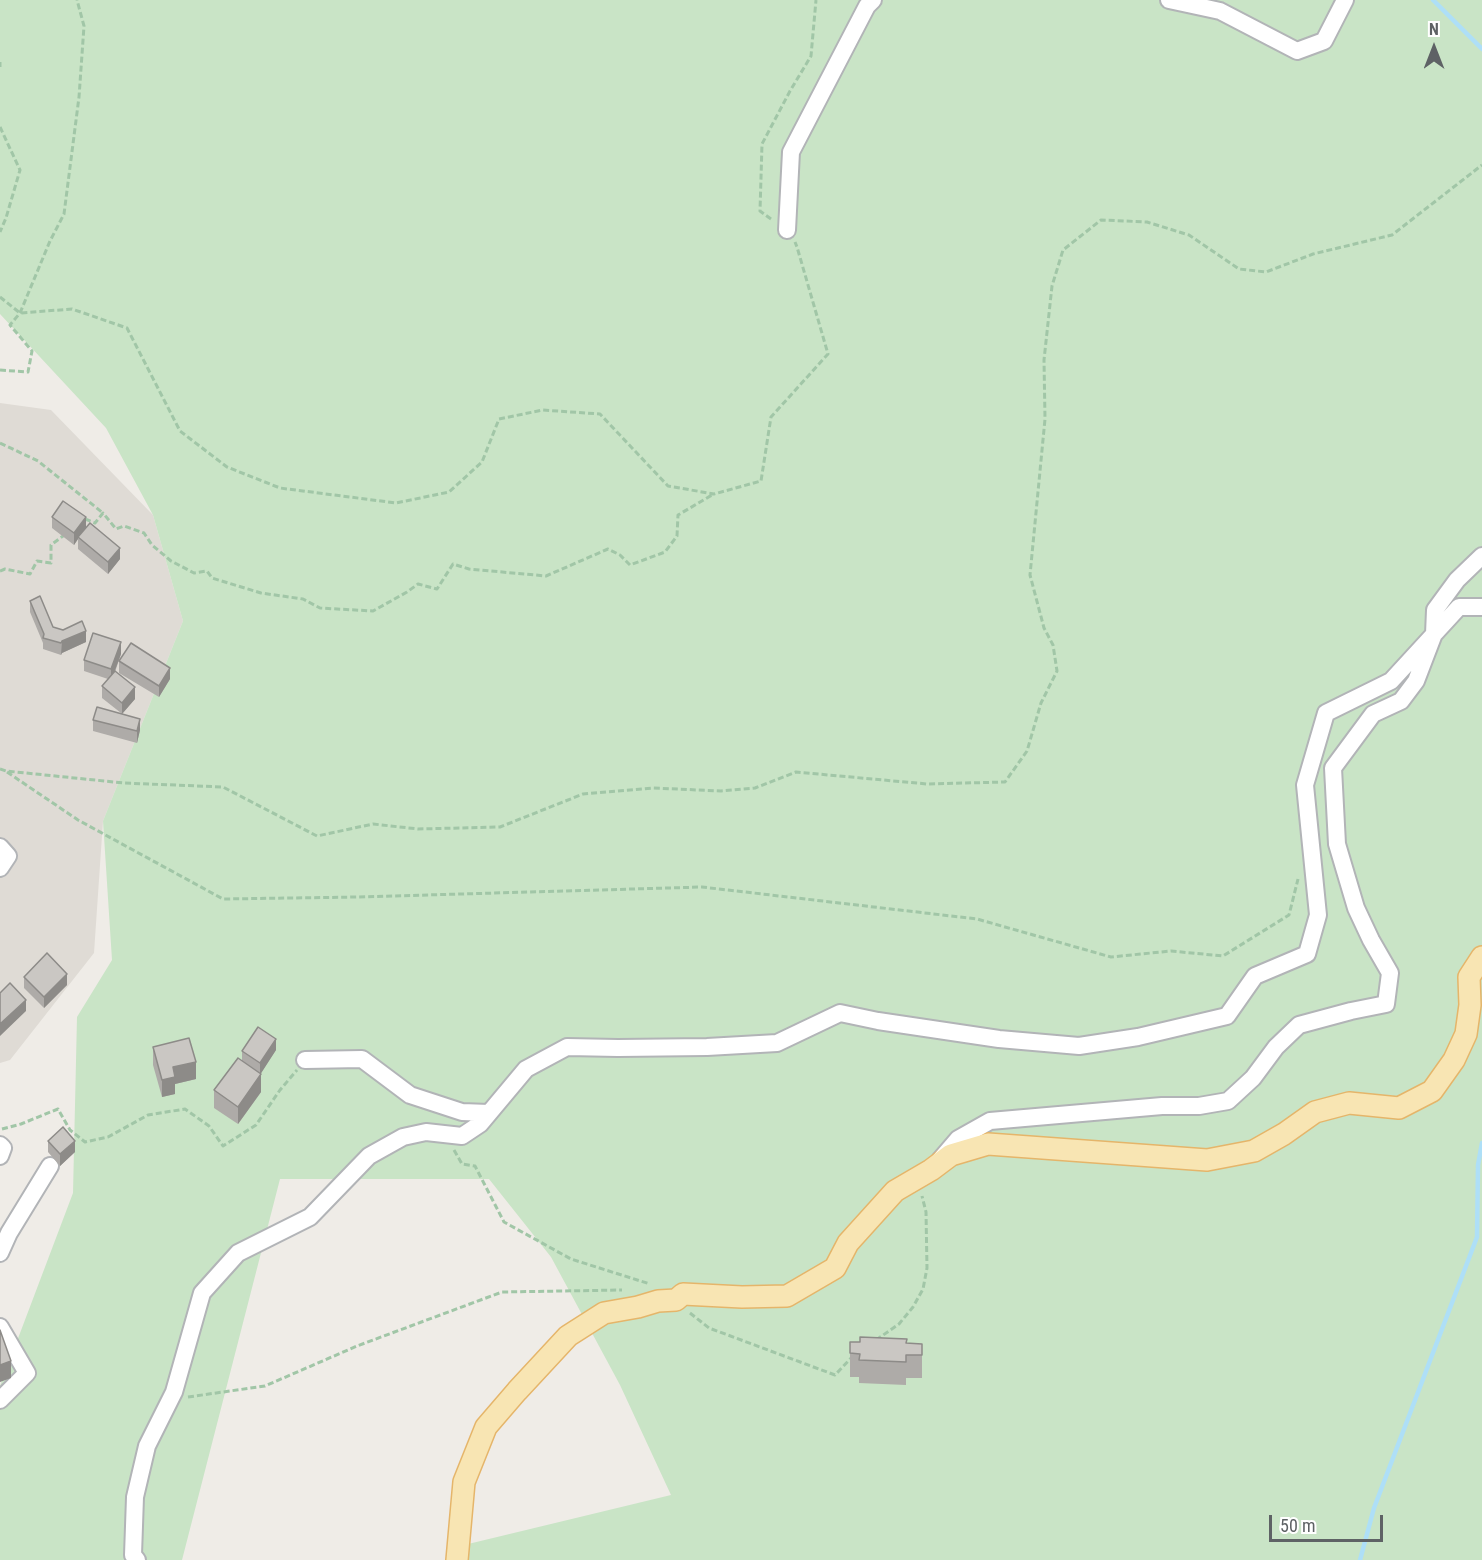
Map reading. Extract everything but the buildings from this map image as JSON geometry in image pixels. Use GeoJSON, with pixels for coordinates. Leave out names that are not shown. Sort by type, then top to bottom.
{"type":"FeatureCollection","features":[{"type":"Feature","properties":{"kind":"main road"},"geometry":{"type":"LineString","coordinates":[[457,1560],[464,1482],[486,1427],[568,1336],[604,1313],[658,1301],[676,1300],[683,1294],[741,1297],[787,1296],[836,1268],[848,1243],[896,1191],[951,1155],[988,1144],[1207,1160],[1254,1151],[1284,1134],[1315,1112],[1349,1103],[1399,1108],[1432,1091],[1454,1060],[1466,1034],[1470,1005],[1468,977],[1482,957]]}},
{"type":"Feature","properties":{"kind":"street"},"geometry":{"type":"LineString","coordinates":[[787,230],[791,152],[867,6],[873,0]]}},
{"type":"Feature","properties":{"kind":"street"},"geometry":{"type":"LineString","coordinates":[[1168,0],[1220,10],[1296,51],[1324,41],[1345,0]]}},
{"type":"Feature","properties":{"kind":"street"},"geometry":{"type":"LineString","coordinates":[[925,1174],[958,1139],[990,1121],[1162,1106],[1198,1106],[1228,1101],[1252,1078],[1275,1047],[1299,1025],[1386,1004],[1390,973],[1356,908],[1337,844],[1333,768],[1373,714],[1401,701],[1416,681],[1434,634],[1435,610],[1457,580],[1482,556]]}},
{"type":"Feature","properties":{"kind":"street"},"geometry":{"type":"LineString","coordinates":[[137,1560],[133,1555],[135,1497],[147,1446],[174,1392],[202,1293],[237,1253],[310,1217],[369,1156],[403,1137],[426,1132],[462,1136],[480,1124],[526,1069],[567,1047],[707,1047],[777,1043],[840,1013],[999,1039],[1079,1046],[1138,1037],[1227,1016],[1255,976],[1307,954],[1318,915],[1305,786],[1326,713],[1391,681],[1459,607],[1482,607]]}},
{"type":"Feature","properties":{"kind":"street"},"geometry":{"type":"LineString","coordinates":[[0,847],[8,856],[0,868]]}},
{"type":"Feature","properties":{"kind":"street"},"geometry":{"type":"LineString","coordinates":[[305,1060],[362,1059],[410,1095],[462,1112],[489,1113]]}},
{"type":"Feature","properties":{"kind":"street"},"geometry":{"type":"LineString","coordinates":[[0,1145],[3,1148],[0,1156]]}},
{"type":"Feature","properties":{"kind":"street"},"geometry":{"type":"LineString","coordinates":[[0,1253],[9,1233],[50,1166]]}},
{"type":"Feature","properties":{"kind":"street"},"geometry":{"type":"LineString","coordinates":[[0,1327],[27,1373],[0,1400]]}},
{"type":"Feature","properties":{"kind":"path"},"geometry":{"type":"LineString","coordinates":[[0,370],[28,372],[33,351],[10,325],[20,313],[50,241],[64,214],[79,97],[84,26],[78,0]]}},
{"type":"Feature","properties":{"kind":"path"},"geometry":{"type":"LineString","coordinates":[[0,442],[38,461],[103,513],[116,529],[124,526],[144,533],[152,545],[171,561],[194,573],[207,571],[212,578],[261,593],[303,599],[320,608],[373,611],[418,584],[437,589],[453,564],[469,569],[546,576],[608,549],[620,555],[630,565],[665,552],[676,536],[678,515],[714,494],[761,481],[771,417],[828,354],[798,247],[787,230],[760,211],[762,144],[811,56],[816,0]]}},
{"type":"Feature","properties":{"kind":"path"},"geometry":{"type":"LineString","coordinates":[[0,62],[0,67]]}},
{"type":"Feature","properties":{"kind":"path"},"geometry":{"type":"LineString","coordinates":[[0,127],[20,170],[0,232]]}},
{"type":"Feature","properties":{"kind":"path"},"geometry":{"type":"LineString","coordinates":[[0,769],[124,783],[222,786],[317,836],[373,824],[418,829],[500,827],[584,794],[653,788],[721,790],[755,788],[796,772],[927,784],[1005,782],[1027,751],[1041,703],[1057,671],[1053,645],[1044,628],[1030,575],[1045,419],[1044,360],[1052,286],[1063,250],[1101,220],[1147,222],[1189,235],[1239,269],[1266,272],[1313,254],[1392,235],[1482,165]]}},
{"type":"Feature","properties":{"kind":"path"},"geometry":{"type":"LineString","coordinates":[[0,297],[20,313],[72,309],[127,328],[180,431],[227,466],[280,488],[396,503],[449,492],[482,462],[499,419],[543,410],[600,414],[668,486],[714,494]]}},
{"type":"Feature","properties":{"kind":"path"},"geometry":{"type":"LineString","coordinates":[[81,517],[95,523],[103,513]]}},
{"type":"Feature","properties":{"kind":"path"},"geometry":{"type":"LineString","coordinates":[[0,571],[5,569],[30,574],[37,561],[51,563],[51,544],[63,536],[66,530]]}},
{"type":"Feature","properties":{"kind":"path"},"geometry":{"type":"LineString","coordinates":[[6,771],[78,820],[222,899],[702,887],[976,920],[1111,957],[1171,951],[1223,956],[1289,915],[1299,875]]}},
{"type":"Feature","properties":{"kind":"path"},"geometry":{"type":"LineString","coordinates":[[0,1129],[21,1124],[58,1109],[70,1130],[86,1142],[108,1137],[148,1114],[185,1109],[209,1126],[223,1146],[256,1125],[280,1090],[305,1060]]}},
{"type":"Feature","properties":{"kind":"path"},"geometry":{"type":"LineString","coordinates":[[462,1136],[453,1149],[462,1164],[475,1166],[504,1222],[571,1259],[650,1284]]}},
{"type":"Feature","properties":{"kind":"path"},"geometry":{"type":"LineString","coordinates":[[868,1345],[899,1323],[913,1307],[922,1289],[927,1269],[925,1174]]}},
{"type":"Feature","properties":{"kind":"path"},"geometry":{"type":"LineString","coordinates":[[174,1392],[179,1398],[265,1386],[357,1346],[502,1292],[622,1290]]}},
{"type":"Feature","properties":{"kind":"path"},"geometry":{"type":"LineString","coordinates":[[676,1300],[709,1328],[836,1375],[850,1358],[859,1352]]}},
{"type":"Feature","properties":{"kind":"shaded area"},"geometry":{"type":"Polygon","coordinates":[[[0,403],[51,410],[153,515],[183,621],[103,821],[94,953],[10,1060],[0,1063],[0,403]]]}},
{"type":"Feature","properties":{"kind":"green space"},"geometry":{"type":"Polygon","coordinates":[[[0,0],[1482,0],[1482,1560],[464,1560],[464,1545],[671,1495],[620,1385],[551,1257],[489,1179],[280,1179],[182,1560],[0,1560],[0,1386],[73,1193],[77,1017],[112,960],[103,821],[183,621],[153,515],[106,428],[0,314],[0,0]]]}},
{"type":"Feature","properties":{"kind":"waterway"},"geometry":{"type":"LineString","coordinates":[[1433,0],[1482,49]]}},
{"type":"Feature","properties":{"kind":"waterway"},"geometry":{"type":"LineString","coordinates":[[1360,1560],[1374,1508],[1477,1237],[1478,1165],[1482,1143]]}}]}
